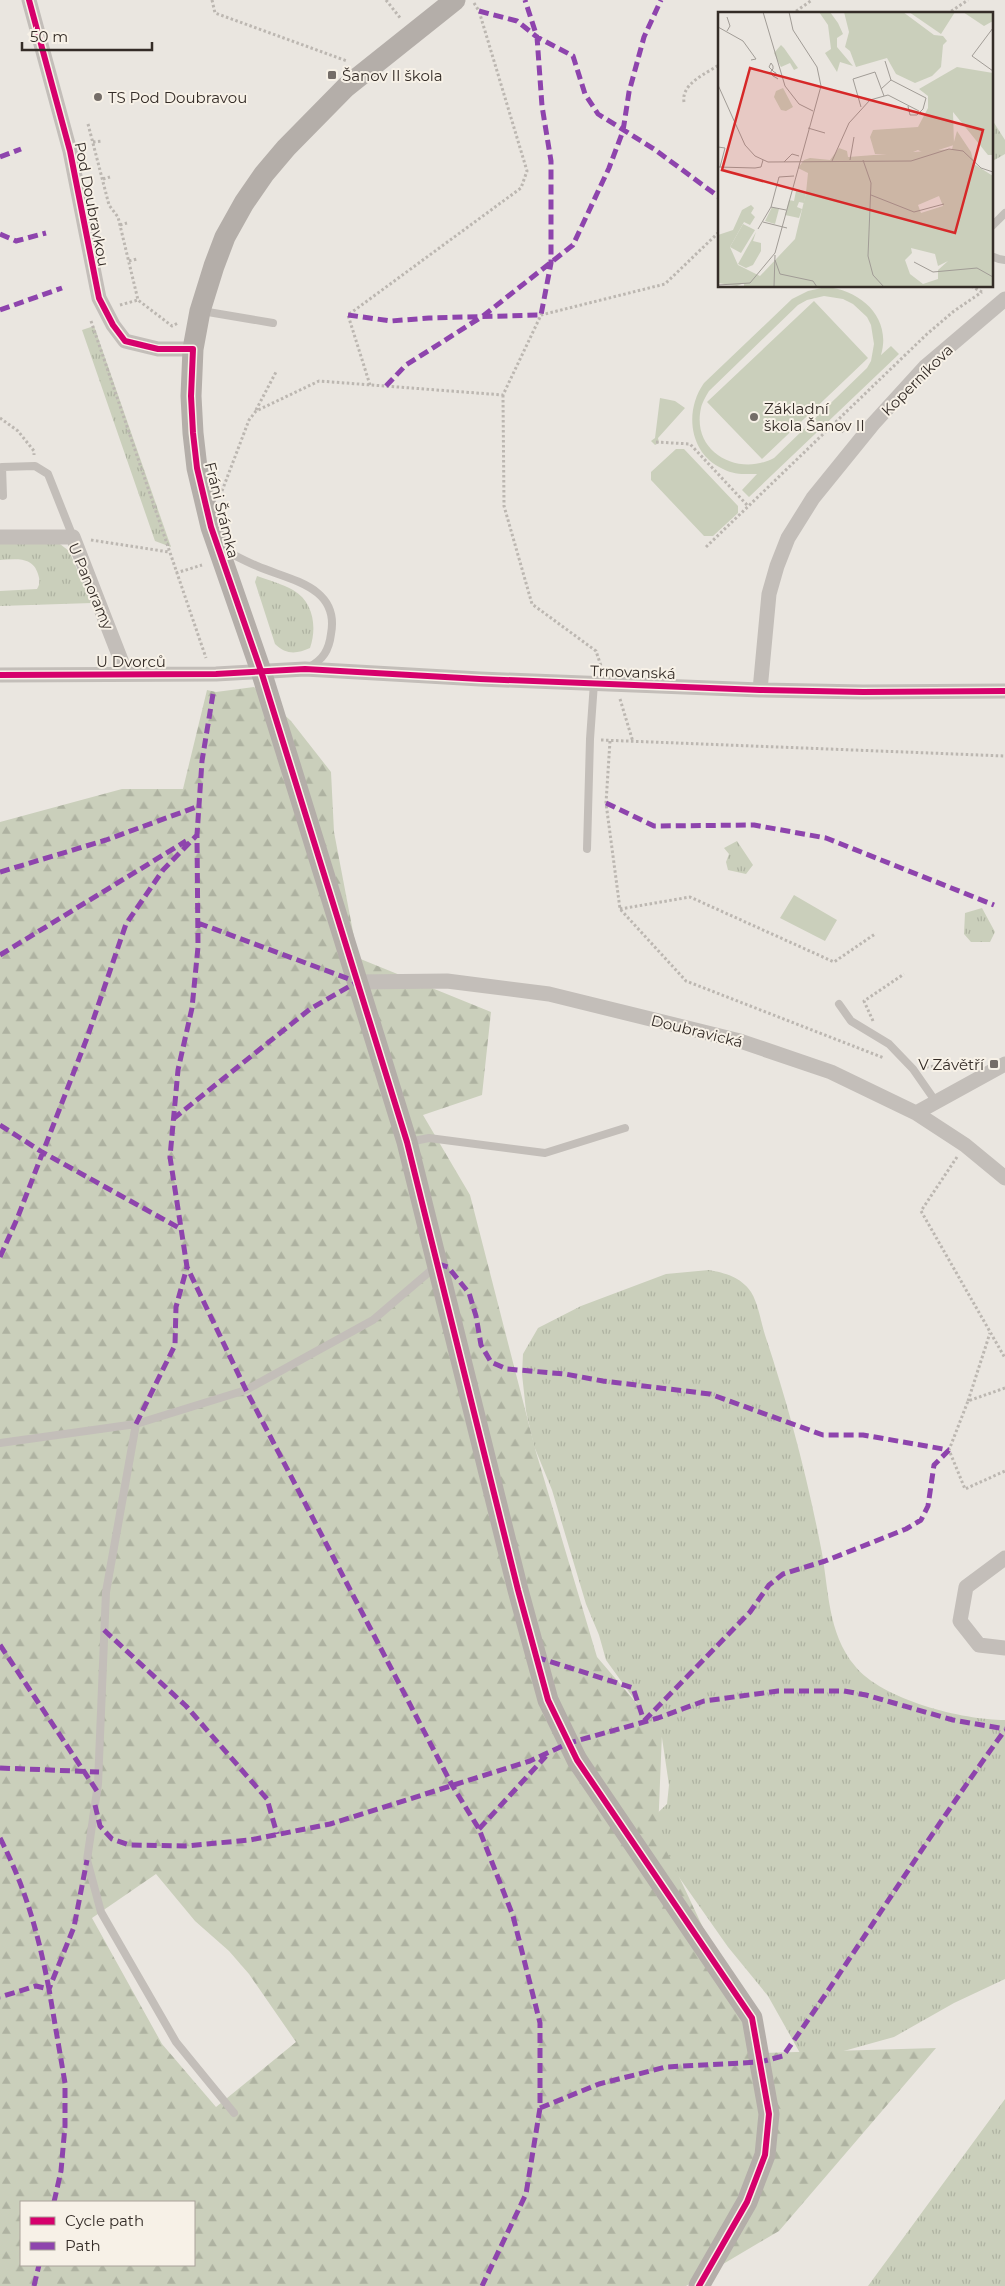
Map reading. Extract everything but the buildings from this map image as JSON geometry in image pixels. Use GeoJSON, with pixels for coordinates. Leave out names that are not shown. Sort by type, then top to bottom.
{"type":"FeatureCollection","features":[{"type":"Feature","properties":{"kind":"street","name":"Pod Doubravkou"},"geometry":{"type":"LineString","coordinates":[[29,0],[70,151],[99,298],[125,341],[158,349],[193,349]]}},
{"type":"Feature","properties":{"kind":"street","name":"Fráni Šrámka"},"geometry":{"type":"LineString","coordinates":[[464,1],[346,87],[301,131],[264,174],[244,203],[226,237],[192,316],[191,396],[193,433],[197,468],[211,528],[261,671],[407,1142],[518,1590],[548,1700],[577,1760],[752,2018],[768,2114],[764,2155],[747,2202],[698,2286]]}},
{"type":"Feature","properties":{"kind":"street","name":"Koperníkova"},"geometry":{"type":"LineString","coordinates":[[760,690],[769,594],[788,538],[813,498],[874,424],[926,367],[1005,298]]}},
{"type":"Feature","properties":{"kind":"street","name":"U Panoramy"},"geometry":{"type":"LineString","coordinates":[[0,537],[73,537],[126,673]]}},
{"type":"Feature","properties":{"kind":"street","name":"Trnovanská"},"geometry":{"type":"LineString","coordinates":[[261,671],[305,669],[594,684],[760,690],[1005,692]]}},
{"type":"Feature","properties":{"kind":"street","name":"U Dvorců"},"geometry":{"type":"LineString","coordinates":[[0,675],[216,674],[261,671]]}},
{"type":"Feature","properties":{"kind":"street","name":"Doubravická"},"geometry":{"type":"LineString","coordinates":[[357,982],[447,981],[549,994],[740,1041],[831,1072],[916,1113],[965,1145],[1005,1178]]}},
{"type":"Feature","properties":{"kind":"street"},"geometry":{"type":"LineString","coordinates":[[916,1113],[998,1068]]}},
{"type":"Feature","properties":{"kind":"street"},"geometry":{"type":"LineString","coordinates":[[1005,1558],[966,1587],[960,1621],[979,1645],[1005,1648]]}},
{"type":"Feature","properties":{"kind":"lane"},"geometry":{"type":"LineString","coordinates":[[992,225],[1005,213]]}},
{"type":"Feature","properties":{"kind":"lane"},"geometry":{"type":"LineString","coordinates":[[992,256],[999,260],[1005,260]]}},
{"type":"Feature","properties":{"kind":"lane"},"geometry":{"type":"LineString","coordinates":[[192,316],[215,315],[273,323]]}},
{"type":"Feature","properties":{"kind":"lane"},"geometry":{"type":"LineString","coordinates":[[3,496],[2,467],[35,466],[48,474],[73,537]]}},
{"type":"Feature","properties":{"kind":"lane"},"geometry":{"type":"LineString","coordinates":[[211,528],[226,551],[257,566],[304,584],[321,595],[331,618],[330,640],[321,661],[305,669]]}},
{"type":"Feature","properties":{"kind":"lane"},"geometry":{"type":"LineString","coordinates":[[587,849],[590,739],[594,684]]}},
{"type":"Feature","properties":{"kind":"lane"},"geometry":{"type":"LineString","coordinates":[[839,1004],[850,1021],[882,1040],[913,1069],[936,1102]]}},
{"type":"Feature","properties":{"kind":"lane"},"geometry":{"type":"LineString","coordinates":[[407,1142],[428,1138],[544,1153],[625,1128]]}},
{"type":"Feature","properties":{"kind":"lane"},"geometry":{"type":"LineString","coordinates":[[0,1443],[136,1424],[246,1390],[372,1320],[438,1264]]}},
{"type":"Feature","properties":{"kind":"lane"},"geometry":{"type":"LineString","coordinates":[[136,1424],[106,1592],[98,1784],[87,1860],[101,1912],[176,2042],[234,2113]]}},
{"type":"Feature","properties":{"kind":"path"},"geometry":{"type":"LineString","coordinates":[[212,0],[215,13],[355,64]]}},
{"type":"Feature","properties":{"kind":"path"},"geometry":{"type":"LineString","coordinates":[[386,0],[404,24]]}},
{"type":"Feature","properties":{"kind":"path"},"geometry":{"type":"LineString","coordinates":[[795,12],[812,0]]}},
{"type":"Feature","properties":{"kind":"path"},"geometry":{"type":"LineString","coordinates":[[950,12],[968,0]]}},
{"type":"Feature","properties":{"kind":"path"},"geometry":{"type":"LineString","coordinates":[[370,385],[348,315],[521,188],[527,171],[479,11],[464,1]]}},
{"type":"Feature","properties":{"kind":"path"},"geometry":{"type":"LineString","coordinates":[[684,102],[683,95],[686,88],[718,66]]}},
{"type":"Feature","properties":{"kind":"path"},"geometry":{"type":"LineString","coordinates":[[88,124],[109,205],[118,217],[138,300],[172,326],[192,316]]}},
{"type":"Feature","properties":{"kind":"path"},"geometry":{"type":"LineString","coordinates":[[93,142],[102,141]]}},
{"type":"Feature","properties":{"kind":"path"},"geometry":{"type":"LineString","coordinates":[[102,179],[110,177]]}},
{"type":"Feature","properties":{"kind":"path"},"geometry":{"type":"LineString","coordinates":[[120,225],[127,223]]}},
{"type":"Feature","properties":{"kind":"path"},"geometry":{"type":"LineString","coordinates":[[633,742],[620,699],[619,671],[602,671],[596,651],[532,604],[504,506],[503,395],[541,315],[665,284],[718,233]]}},
{"type":"Feature","properties":{"kind":"path"},"geometry":{"type":"LineString","coordinates":[[129,261],[137,259]]}},
{"type":"Feature","properties":{"kind":"path"},"geometry":{"type":"LineString","coordinates":[[706,547],[928,334],[954,310],[982,292]]}},
{"type":"Feature","properties":{"kind":"path"},"geometry":{"type":"LineString","coordinates":[[105,310],[89,314],[208,663],[215,664],[216,674]]}},
{"type":"Feature","properties":{"kind":"path"},"geometry":{"type":"LineString","coordinates":[[219,500],[249,420],[256,411],[276,372]]}},
{"type":"Feature","properties":{"kind":"path"},"geometry":{"type":"LineString","coordinates":[[256,411],[319,381],[503,395]]}},
{"type":"Feature","properties":{"kind":"path"},"geometry":{"type":"LineString","coordinates":[[0,418],[18,431],[34,451],[35,466]]}},
{"type":"Feature","properties":{"kind":"path"},"geometry":{"type":"LineString","coordinates":[[656,442],[690,444],[748,506]]}},
{"type":"Feature","properties":{"kind":"path"},"geometry":{"type":"LineString","coordinates":[[73,537],[170,552]]}},
{"type":"Feature","properties":{"kind":"path"},"geometry":{"type":"LineString","coordinates":[[176,572],[202,565]]}},
{"type":"Feature","properties":{"kind":"path"},"geometry":{"type":"LineString","coordinates":[[590,739],[1005,756]]}},
{"type":"Feature","properties":{"kind":"path"},"geometry":{"type":"LineString","coordinates":[[610,741],[606,803],[620,909],[686,981],[913,1069],[984,1061],[998,1068]]}},
{"type":"Feature","properties":{"kind":"path"},"geometry":{"type":"LineString","coordinates":[[620,909],[690,897],[834,962],[875,934]]}},
{"type":"Feature","properties":{"kind":"path"},"geometry":{"type":"LineString","coordinates":[[878,1055],[882,1040],[864,1001],[904,974]]}},
{"type":"Feature","properties":{"kind":"path"},"geometry":{"type":"LineString","coordinates":[[965,1145],[921,1211],[1005,1358]]}},
{"type":"Feature","properties":{"kind":"path"},"geometry":{"type":"LineString","coordinates":[[990,1333],[968,1401],[949,1450],[965,1489],[1005,1472]]}},
{"type":"Feature","properties":{"kind":"path"},"geometry":{"type":"LineString","coordinates":[[968,1401],[1005,1388]]}},
{"type":"Feature","properties":{"kind":"green space"},"geometry":{"type":"Polygon","coordinates":[[[992,120],[1005,140],[1005,154],[992,161],[992,120]]]}},
{"type":"Feature","properties":{"kind":"green space"},"geometry":{"type":"Polygon","coordinates":[[[822,288],[839,289],[851,294],[871,308],[878,318],[882,329],[881,355],[891,346],[899,354],[749,497],[742,490],[757,474],[740,474],[727,471],[712,462],[703,453],[693,431],[694,406],[704,383],[792,299],[808,291],[822,288]],[[824,296],[807,300],[798,305],[709,391],[702,406],[700,424],[703,437],[710,448],[720,457],[732,462],[760,463],[774,458],[867,368],[871,361],[874,344],[871,325],[867,317],[853,304],[843,299],[824,296]]]}},
{"type":"Feature","properties":{"kind":"green space"},"geometry":{"type":"Polygon","coordinates":[[[814,301],[868,358],[762,459],[707,402],[814,301]]]}},
{"type":"Feature","properties":{"kind":"green space"},"geometry":{"type":"Polygon","coordinates":[[[94,326],[171,547],[155,541],[82,330],[94,326]]]}},
{"type":"Feature","properties":{"kind":"green space"},"geometry":{"type":"Polygon","coordinates":[[[660,398],[675,401],[685,408],[658,438],[659,443],[655,445],[651,441],[655,438],[660,398]]]}},
{"type":"Feature","properties":{"kind":"green space"},"geometry":{"type":"Polygon","coordinates":[[[676,449],[684,449],[738,506],[738,513],[713,536],[704,536],[651,480],[651,472],[676,449]]]}},
{"type":"Feature","properties":{"kind":"green space"},"geometry":{"type":"Polygon","coordinates":[[[0,542],[60,544],[69,551],[92,603],[0,606],[0,591],[37,589],[39,576],[36,568],[28,561],[17,559],[0,560],[0,542]]]}},
{"type":"Feature","properties":{"kind":"green space"},"geometry":{"type":"Polygon","coordinates":[[[257,576],[293,590],[306,601],[313,624],[310,648],[287,652],[275,644],[255,582],[257,576]]]}},
{"type":"Feature","properties":{"kind":"green space"},"geometry":{"type":"Polygon","coordinates":[[[254,687],[291,721],[331,772],[334,832],[358,958],[491,1012],[482,1095],[423,1115],[470,1195],[536,1452],[597,1657],[662,1733],[658,1832],[762,2053],[936,2048],[779,2231],[686,2286],[0,2286],[0,822],[122,789],[183,789],[207,690],[216,692],[254,687]],[[156,1874],[92,1918],[162,2044],[216,2107],[296,2042],[249,1974],[229,1951],[195,1921],[156,1874]]]}},
{"type":"Feature","properties":{"kind":"green space"},"geometry":{"type":"Polygon","coordinates":[[[737,841],[753,865],[746,874],[728,870],[726,862],[729,854],[724,848],[737,841]]]}},
{"type":"Feature","properties":{"kind":"green space"},"geometry":{"type":"Polygon","coordinates":[[[794,895],[837,920],[825,941],[780,918],[794,895]]]}},
{"type":"Feature","properties":{"kind":"green space"},"geometry":{"type":"Polygon","coordinates":[[[982,908],[995,932],[990,942],[971,942],[964,934],[965,913],[982,908]]]}},
{"type":"Feature","properties":{"kind":"green space"},"geometry":{"type":"Polygon","coordinates":[[[709,1270],[727,1274],[738,1279],[751,1292],[756,1302],[810,1494],[834,1625],[846,1653],[867,1678],[903,1698],[946,1712],[1005,1720],[1005,1979],[954,2003],[894,2037],[822,2057],[800,2053],[768,1996],[728,1947],[669,1863],[649,1821],[667,1804],[669,1785],[662,1738],[606,1660],[599,1635],[586,1604],[552,1490],[534,1446],[526,1411],[522,1374],[523,1354],[538,1328],[581,1306],[666,1274],[709,1270]]]}},
{"type":"Feature","properties":{"kind":"green space"},"geometry":{"type":"Polygon","coordinates":[[[1005,2099],[1005,2286],[868,2286],[1005,2099]]]}},
{"type":"Feature","properties":{"kind":"marked path"},"geometry":{"type":"LineString","coordinates":[[348,315],[391,321],[541,315],[551,263],[551,161],[542,106],[537,37],[525,0]]}},
{"type":"Feature","properties":{"kind":"marked path"},"geometry":{"type":"LineString","coordinates":[[386,386],[406,365],[483,316],[573,245],[609,168],[623,131],[629,92],[644,37],[661,0]]}},
{"type":"Feature","properties":{"kind":"marked path"},"geometry":{"type":"LineString","coordinates":[[479,11],[517,21],[537,37],[573,56],[585,94],[598,114],[654,149],[718,196]]}},
{"type":"Feature","properties":{"kind":"marked path"},"geometry":{"type":"LineString","coordinates":[[0,157],[21,149]]}},
{"type":"Feature","properties":{"kind":"marked path"},"geometry":{"type":"LineString","coordinates":[[0,234],[16,241],[46,233]]}},
{"type":"Feature","properties":{"kind":"marked path"},"geometry":{"type":"LineString","coordinates":[[0,310],[62,288]]}},
{"type":"Feature","properties":{"kind":"marked path"},"geometry":{"type":"LineString","coordinates":[[213,694],[202,761],[197,835],[198,947],[192,1008],[178,1070],[170,1157],[187,1267],[246,1390],[452,1785],[479,1829],[513,1916],[540,2023],[540,2108],[526,2194],[482,2286]]}},
{"type":"Feature","properties":{"kind":"marked path"},"geometry":{"type":"LineString","coordinates":[[606,803],[654,826],[754,825],[826,838],[994,905]]}},
{"type":"Feature","properties":{"kind":"marked path"},"geometry":{"type":"LineString","coordinates":[[0,872],[106,840],[199,806]]}},
{"type":"Feature","properties":{"kind":"marked path"},"geometry":{"type":"LineString","coordinates":[[0,1257],[17,1219],[87,1038],[126,924],[163,870],[197,835]]}},
{"type":"Feature","properties":{"kind":"marked path"},"geometry":{"type":"LineString","coordinates":[[0,955],[186,841]]}},
{"type":"Feature","properties":{"kind":"marked path"},"geometry":{"type":"LineString","coordinates":[[198,923],[357,982]]}},
{"type":"Feature","properties":{"kind":"marked path"},"geometry":{"type":"LineString","coordinates":[[173,1119],[310,1009],[357,982]]}},
{"type":"Feature","properties":{"kind":"marked path"},"geometry":{"type":"LineString","coordinates":[[0,1125],[42,1152],[181,1229]]}},
{"type":"Feature","properties":{"kind":"marked path"},"geometry":{"type":"LineString","coordinates":[[438,1264],[448,1267],[469,1293],[476,1316],[481,1345],[491,1362],[507,1369],[565,1374],[603,1381],[710,1394],[823,1435],[863,1435],[949,1450]]}},
{"type":"Feature","properties":{"kind":"marked path"},"geometry":{"type":"LineString","coordinates":[[136,1424],[175,1345],[176,1307],[187,1267]]}},
{"type":"Feature","properties":{"kind":"marked path"},"geometry":{"type":"LineString","coordinates":[[644,1721],[750,1612],[769,1585],[783,1574],[825,1561],[906,1529],[921,1520],[928,1506],[934,1465],[949,1450]]}},
{"type":"Feature","properties":{"kind":"marked path"},"geometry":{"type":"LineString","coordinates":[[104,1630],[186,1706],[267,1799],[277,1834]]}},
{"type":"Feature","properties":{"kind":"marked path"},"geometry":{"type":"LineString","coordinates":[[0,1645],[97,1791]]}},
{"type":"Feature","properties":{"kind":"marked path"},"geometry":{"type":"LineString","coordinates":[[536,1657],[633,1688],[644,1721]]}},
{"type":"Feature","properties":{"kind":"marked path"},"geometry":{"type":"LineString","coordinates":[[95,1805],[100,1826],[112,1839],[129,1845],[185,1846],[250,1840],[330,1824],[530,1761],[569,1743],[658,1718],[704,1701],[778,1691],[844,1691],[866,1695],[953,1720],[1005,1729]]}},
{"type":"Feature","properties":{"kind":"marked path"},"geometry":{"type":"LineString","coordinates":[[540,2108],[599,2084],[666,2067],[760,2062],[783,2056],[1005,1730]]}},
{"type":"Feature","properties":{"kind":"marked path"},"geometry":{"type":"LineString","coordinates":[[479,1829],[546,1756]]}},
{"type":"Feature","properties":{"kind":"marked path"},"geometry":{"type":"LineString","coordinates":[[0,1768],[99,1772]]}},
{"type":"Feature","properties":{"kind":"marked path"},"geometry":{"type":"LineString","coordinates":[[0,1838],[24,1893],[49,1989],[36,1986],[0,1997]]}},
{"type":"Feature","properties":{"kind":"marked path"},"geometry":{"type":"LineString","coordinates":[[54,2201],[61,2171],[65,2126],[65,2083],[49,1989],[74,1927],[87,1860]]}},
{"type":"Feature","properties":{"kind":"marked path"},"geometry":{"type":"LineString","coordinates":[[34,2286],[39,2266]]}},
{"type":"Feature","properties":{"kind":"cycle path"},"geometry":{"type":"LineString","coordinates":[[29,0],[70,151],[99,298],[113,325],[125,341],[158,349],[193,349],[191,396],[193,433],[197,468],[211,527],[261,671],[407,1142],[518,1590],[548,1700],[577,1760],[752,2018],[769,2114],[765,2155],[747,2202],[699,2286]]}},
{"type":"Feature","properties":{"kind":"cycle path"},"geometry":{"type":"LineString","coordinates":[[0,675],[216,674],[305,669],[480,679],[760,690],[863,692],[1005,691]]}},
{"type":"Feature","properties":{"kind":"place","name":"Šanov II škola"},"geometry":{"type":"Point","coordinates":[332,75]}},
{"type":"Feature","properties":{"kind":"place","name":"TS Pod Doubravou"},"geometry":{"type":"Point","coordinates":[98,97]}},
{"type":"Feature","properties":{"kind":"place","name":"Základní škola Šanov II"},"geometry":{"type":"Point","coordinates":[754,417]}},
{"type":"Feature","properties":{"kind":"place","name":"V Závětří"},"geometry":{"type":"Point","coordinates":[994,1064]}}]}
